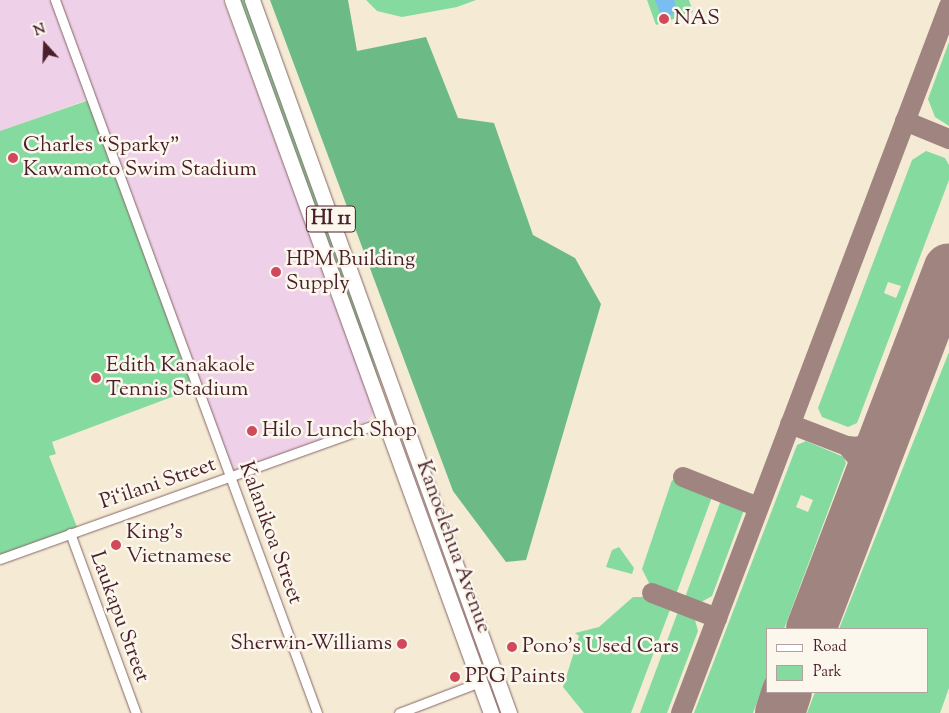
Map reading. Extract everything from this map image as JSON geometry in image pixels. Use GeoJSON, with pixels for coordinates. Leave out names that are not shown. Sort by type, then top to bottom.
{"type":"FeatureCollection","features":[{"type":"Feature","properties":{"kind":"highway","name":"Kanoelehua Avenue"},"geometry":{"type":"LineString","coordinates":[[232,0],[491,713]]}},
{"type":"Feature","properties":{"kind":"highway","name":"Kanoelehua Avenue"},"geometry":{"type":"LineString","coordinates":[[252,0],[509,713]]}},
{"type":"Feature","properties":{"kind":"highway"},"geometry":{"type":"LineString","coordinates":[[388,376],[388,409],[385,421],[410,438]]}},
{"type":"Feature","properties":{"kind":"street","name":"Kalanikoa Street"},"geometry":{"type":"LineString","coordinates":[[55,0],[317,713]]}},
{"type":"Feature","properties":{"kind":"street","name":"Pi‘ilani Street"},"geometry":{"type":"LineString","coordinates":[[0,559],[385,421]]}},
{"type":"Feature","properties":{"kind":"street","name":"Laukapu Street"},"geometry":{"type":"LineString","coordinates":[[70,533],[136,713]]}},
{"type":"Feature","properties":{"kind":"street"},"geometry":{"type":"LineString","coordinates":[[399,713],[480,682]]}},
{"type":"Feature","properties":{"kind":"shaded area"},"geometry":{"type":"Polygon","coordinates":[[[0,0],[223,0],[374,409],[372,416],[364,423],[234,473],[92,98],[0,131],[0,0]]]}},
{"type":"Feature","properties":{"kind":"green space"},"geometry":{"type":"Polygon","coordinates":[[[239,0],[245,0],[362,323],[382,389],[239,0]]]}},
{"type":"Feature","properties":{"kind":"green space"},"geometry":{"type":"Polygon","coordinates":[[[270,0],[348,0],[357,51],[426,37],[458,118],[494,123],[533,235],[575,258],[601,304],[526,560],[506,562],[453,491],[270,0]]]}},
{"type":"Feature","properties":{"kind":"green space"},"geometry":{"type":"Polygon","coordinates":[[[366,0],[476,0],[457,7],[402,17],[377,11],[366,0]]]}},
{"type":"Feature","properties":{"kind":"green space","name":"NAS"},"geometry":{"type":"Polygon","coordinates":[[[647,0],[689,0],[693,12],[656,25],[647,0]]]}},
{"type":"Feature","properties":{"kind":"green space"},"geometry":{"type":"Polygon","coordinates":[[[949,42],[949,126],[935,117],[928,99],[949,42]]]}},
{"type":"Feature","properties":{"kind":"green space"},"geometry":{"type":"Polygon","coordinates":[[[89,100],[193,389],[52,442],[56,454],[49,456],[77,527],[0,555],[0,131],[89,100]]]}},
{"type":"Feature","properties":{"kind":"green space"},"geometry":{"type":"Polygon","coordinates":[[[926,151],[945,158],[949,165],[949,180],[857,423],[848,427],[822,417],[818,408],[912,160],[926,151]],[[888,282],[884,293],[896,298],[901,286],[888,282]]]}},
{"type":"Feature","properties":{"kind":"green space"},"geometry":{"type":"Polygon","coordinates":[[[949,352],[949,688],[940,713],[807,713],[815,693],[929,693],[929,628],[839,628],[949,352]]]}},
{"type":"Feature","properties":{"kind":"green space"},"geometry":{"type":"Polygon","coordinates":[[[806,441],[844,457],[846,463],[784,628],[766,628],[766,679],[753,713],[694,713],[797,445],[806,441]],[[801,495],[796,507],[808,512],[813,500],[801,495]]]}},
{"type":"Feature","properties":{"kind":"green space"},"geometry":{"type":"Polygon","coordinates":[[[672,480],[712,497],[675,597],[650,585],[642,569],[672,480]]]}},
{"type":"Feature","properties":{"kind":"green space"},"geometry":{"type":"Polygon","coordinates":[[[721,500],[744,510],[712,596],[696,605],[684,600],[721,500]]]}},
{"type":"Feature","properties":{"kind":"green space"},"geometry":{"type":"Polygon","coordinates":[[[619,547],[634,568],[632,574],[606,567],[612,550],[619,547]]]}},
{"type":"Feature","properties":{"kind":"green space"},"geometry":{"type":"Polygon","coordinates":[[[633,597],[648,597],[671,607],[631,713],[584,713],[563,687],[579,636],[575,633],[599,627],[633,597]]]}},
{"type":"Feature","properties":{"kind":"green space"},"geometry":{"type":"Polygon","coordinates":[[[679,609],[694,616],[698,631],[667,713],[640,713],[679,609]]]}},
{"type":"Feature","properties":{"kind":"water"},"geometry":{"type":"Polygon","coordinates":[[[655,0],[674,0],[678,12],[662,18],[655,0]]]}},
{"type":"Feature","properties":{"kind":"taxiway"},"geometry":{"type":"LineString","coordinates":[[681,713],[949,6]]}},
{"type":"Feature","properties":{"kind":"taxiway"},"geometry":{"type":"LineString","coordinates":[[905,121],[949,139]]}},
{"type":"Feature","properties":{"kind":"taxiway"},"geometry":{"type":"LineString","coordinates":[[790,424],[847,446],[858,447],[880,437],[892,418]]}},
{"type":"Feature","properties":{"kind":"taxiway"},"geometry":{"type":"LineString","coordinates":[[847,446],[863,465],[864,491]]}},
{"type":"Feature","properties":{"kind":"taxiway"},"geometry":{"type":"LineString","coordinates":[[683,477],[758,507]]}},
{"type":"Feature","properties":{"kind":"taxiway"},"geometry":{"type":"LineString","coordinates":[[652,593],[717,618]]}},
{"type":"Feature","properties":{"kind":"runway"},"geometry":{"type":"LineString","coordinates":[[811,628],[949,268]]}},
{"type":"Feature","properties":{"kind":"runway"},"geometry":{"type":"LineString","coordinates":[[780,713],[787,693]]}},
{"type":"Feature","properties":{"kind":"place","name":"NAS"},"geometry":{"type":"Point","coordinates":[664,19]}},
{"type":"Feature","properties":{"kind":"place","name":"Charles “Sparky” Kawamoto Swim Stadium"},"geometry":{"type":"Point","coordinates":[13,158]}},
{"type":"Feature","properties":{"kind":"place","name":"HPM Building Supply"},"geometry":{"type":"Point","coordinates":[276,272]}},
{"type":"Feature","properties":{"kind":"place","name":"Edith Kanakaole Tennis Stadium"},"geometry":{"type":"Point","coordinates":[96,378]}},
{"type":"Feature","properties":{"kind":"place","name":"Hilo Lunch Shop"},"geometry":{"type":"Point","coordinates":[252,431]}},
{"type":"Feature","properties":{"kind":"place","name":"King’s Vietnamese"},"geometry":{"type":"Point","coordinates":[116,545]}},
{"type":"Feature","properties":{"kind":"place","name":"Sherwin-Williams"},"geometry":{"type":"Point","coordinates":[402,644]}},
{"type":"Feature","properties":{"kind":"place","name":"Pono’s Used Cars"},"geometry":{"type":"Point","coordinates":[512,647]}},
{"type":"Feature","properties":{"kind":"place","name":"PPG Paints"},"geometry":{"type":"Point","coordinates":[455,677]}}]}
